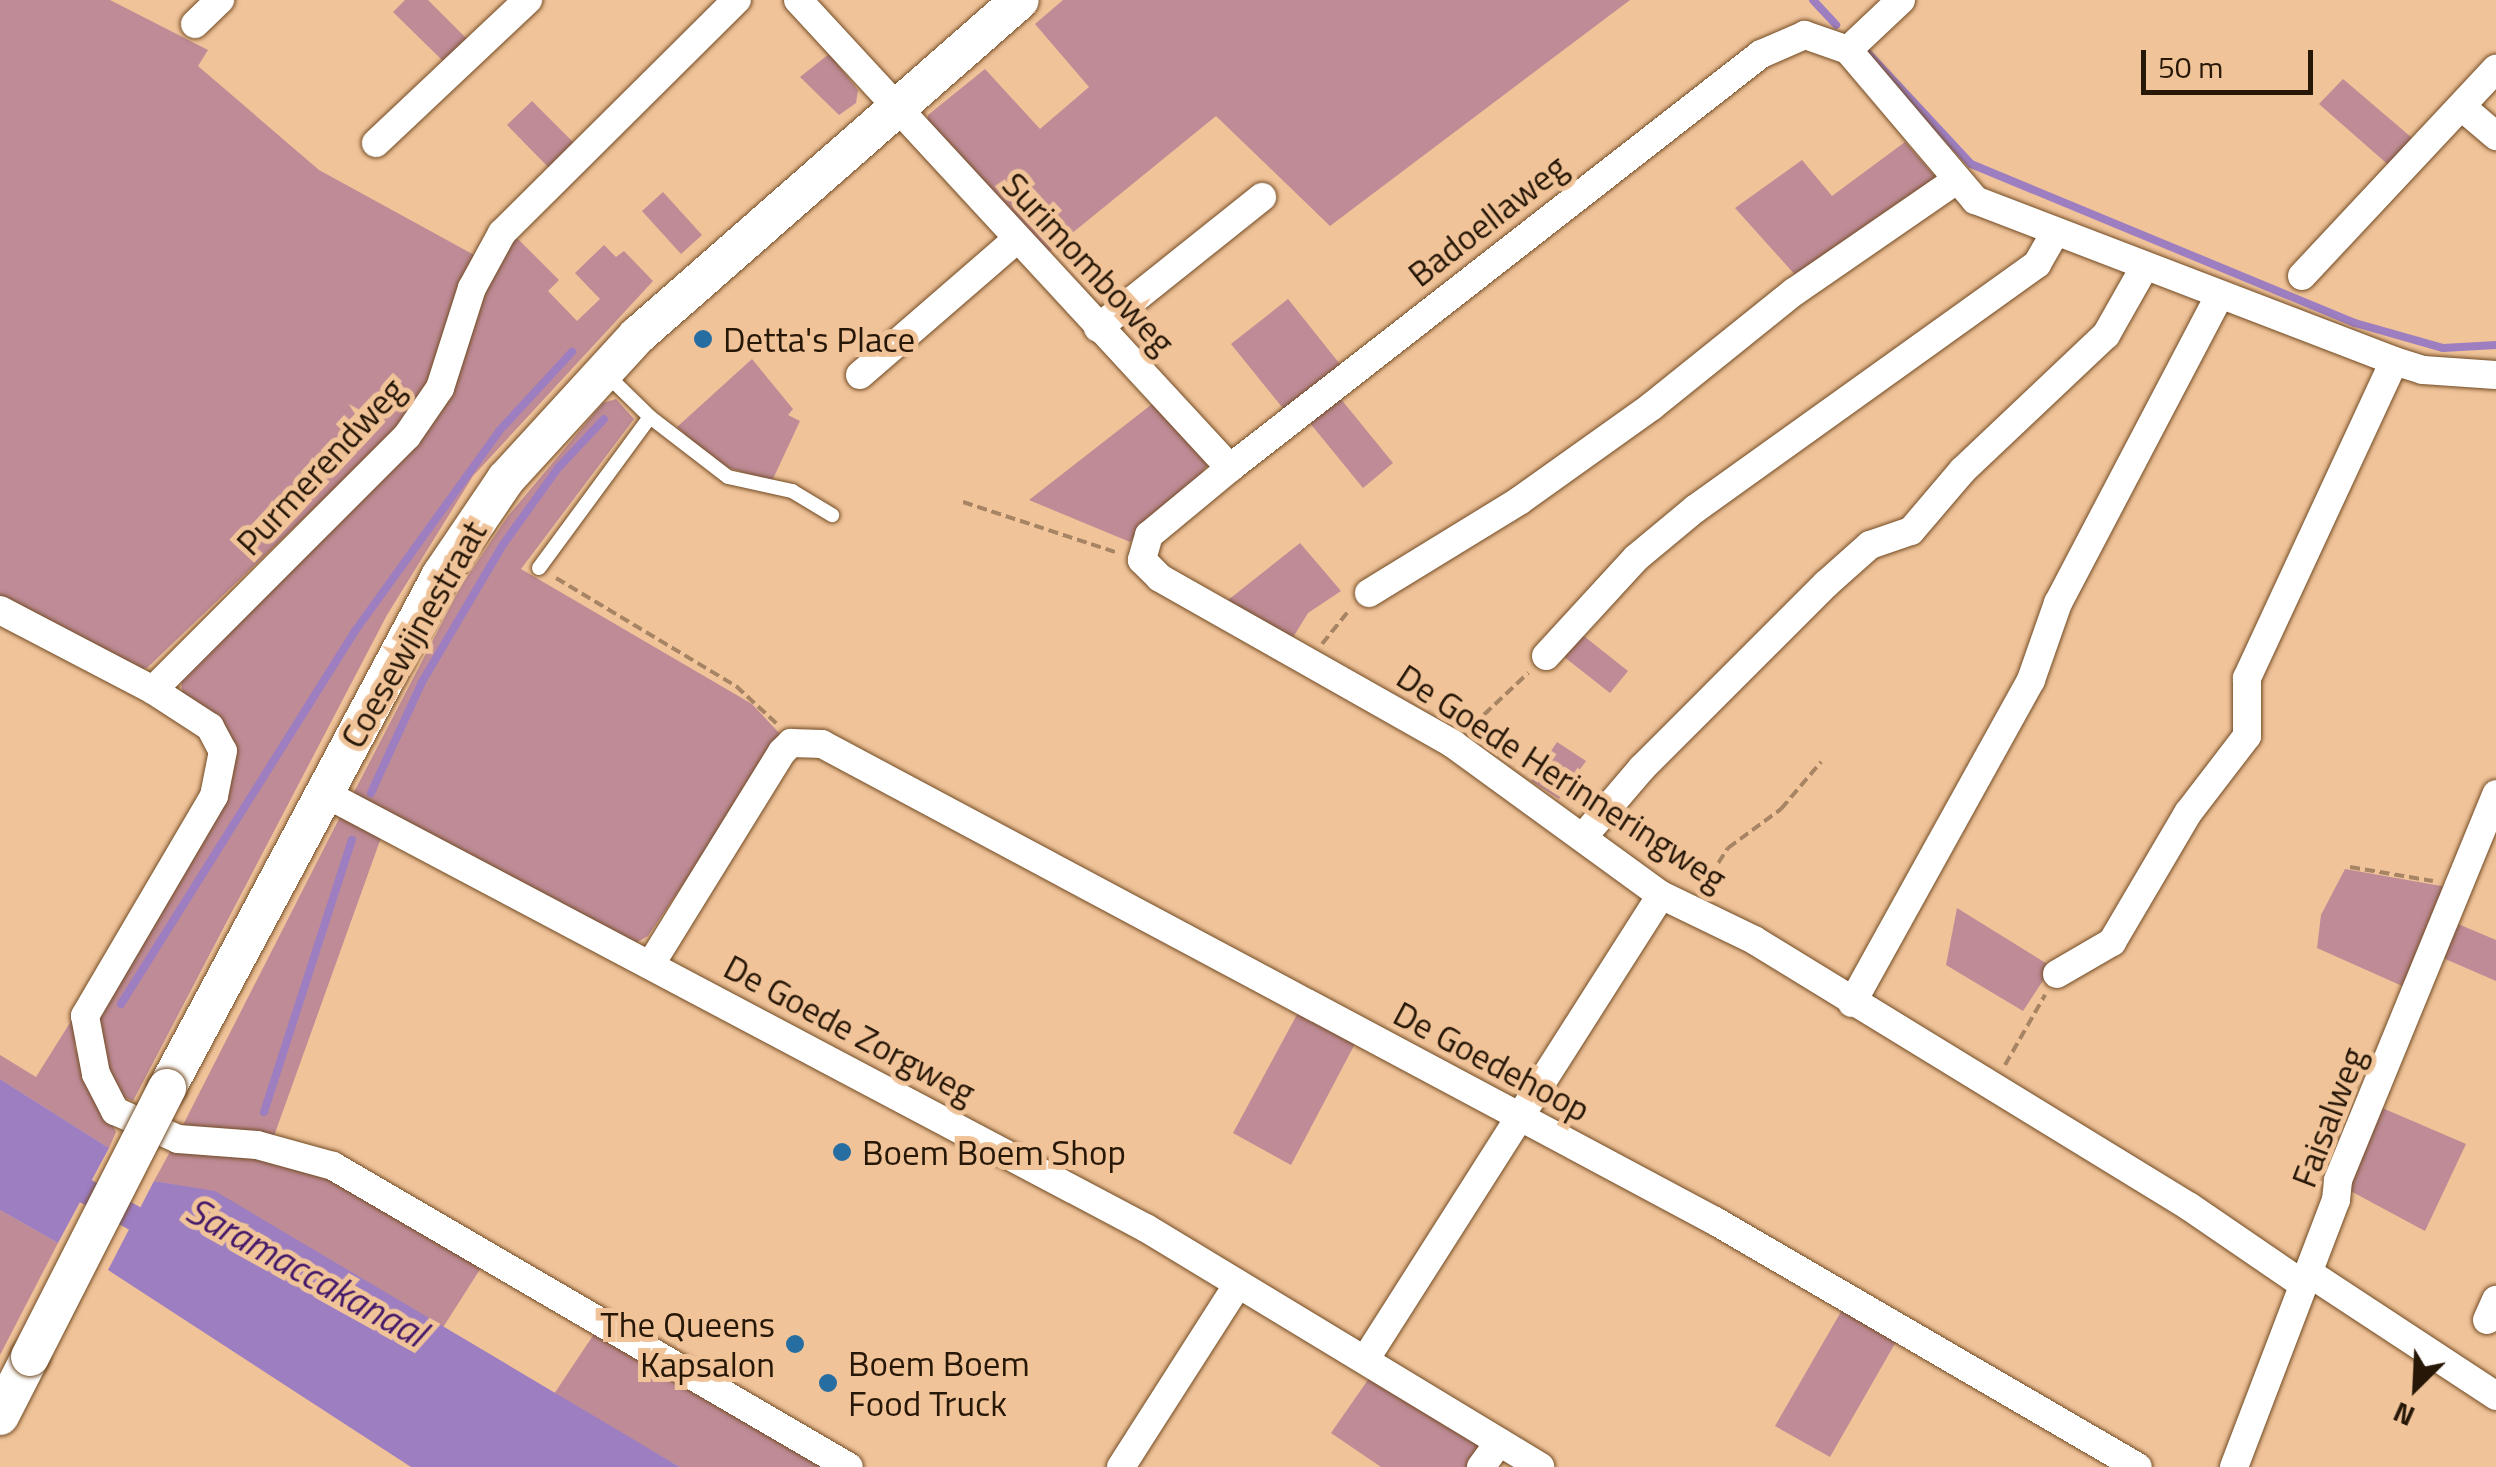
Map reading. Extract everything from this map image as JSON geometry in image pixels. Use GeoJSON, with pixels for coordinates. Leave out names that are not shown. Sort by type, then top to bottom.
{"type":"FeatureCollection","features":[{"type":"Feature","properties":{"kind":"main road","name":"Coesewijnestraat"},"geometry":{"type":"LineString","coordinates":[[0,1416],[324,792],[469,531],[603,372],[1020,0]]}},
{"type":"Feature","properties":{"kind":"street"},"geometry":{"type":"LineString","coordinates":[[196,24],[220,0]]}},
{"type":"Feature","properties":{"kind":"street"},"geometry":{"type":"LineString","coordinates":[[376,144],[528,0]]}},
{"type":"Feature","properties":{"kind":"street","name":"Purmerendweg"},"geometry":{"type":"LineString","coordinates":[[153,690],[407,436],[440,388],[472,288],[502,234],[737,0]]}},
{"type":"Feature","properties":{"kind":"street","name":"Surimomboweg"},"geometry":{"type":"LineString","coordinates":[[798,0],[1230,468]]}},
{"type":"Feature","properties":{"kind":"street"},"geometry":{"type":"LineString","coordinates":[[1901,0],[1848,50],[1975,200],[2054,236],[2145,266],[2394,361],[2423,370],[2496,375]]}},
{"type":"Feature","properties":{"kind":"street","name":"Badoellaweg"},"geometry":{"type":"LineString","coordinates":[[1142,560],[1149,535],[1230,468],[1760,54],[1805,34],[1848,50]]}},
{"type":"Feature","properties":{"kind":"street"},"geometry":{"type":"LineString","coordinates":[[2302,276],[2496,69]]}},
{"type":"Feature","properties":{"kind":"street"},"geometry":{"type":"LineString","coordinates":[[2462,107],[2496,136]]}},
{"type":"Feature","properties":{"kind":"street"},"geometry":{"type":"LineString","coordinates":[[1369,593],[1519,501],[1794,292],[1956,181]]}},
{"type":"Feature","properties":{"kind":"street"},"geometry":{"type":"LineString","coordinates":[[1098,328],[1262,197]]}},
{"type":"Feature","properties":{"kind":"street"},"geometry":{"type":"LineString","coordinates":[[1546,656],[1636,558],[1695,508],[2037,264],[2054,236]]}},
{"type":"Feature","properties":{"kind":"street"},"geometry":{"type":"LineString","coordinates":[[860,375],[1016,240]]}},
{"type":"Feature","properties":{"kind":"street"},"geometry":{"type":"LineString","coordinates":[[1584,837],[1642,768],[1826,584],[1870,545],[1911,531],[1963,470],[2106,335],[2145,266]]}},
{"type":"Feature","properties":{"kind":"street"},"geometry":{"type":"LineString","coordinates":[[1852,1003],[2030,680],[2058,603],[2219,296]]}},
{"type":"Feature","properties":{"kind":"street"},"geometry":{"type":"LineString","coordinates":[[2058,974],[2112,942],[2188,813],[2247,736],[2247,678],[2394,361]]}},
{"type":"Feature","properties":{"kind":"street","name":"De Goede Herinneringweg"},"geometry":{"type":"LineString","coordinates":[[1142,560],[1152,573],[1453,744],[1661,895],[1992,1086],[2496,1396]]}},
{"type":"Feature","properties":{"kind":"street"},"geometry":{"type":"LineString","coordinates":[[0,610],[153,690],[210,727],[223,752],[223,772],[85,1016],[96,1074],[115,1111],[178,1139],[257,1146],[333,1166],[849,1467]]}},
{"type":"Feature","properties":{"kind":"street"},"geometry":{"type":"LineString","coordinates":[[651,964],[796,742]]}},
{"type":"Feature","properties":{"kind":"street","name":"De Goedehoop"},"geometry":{"type":"LineString","coordinates":[[796,742],[880,770],[1523,1122],[1715,1221],[2138,1467]]}},
{"type":"Feature","properties":{"kind":"street","name":"De Goede Zorgweg"},"geometry":{"type":"LineString","coordinates":[[324,792],[1115,1211],[1540,1467]]}},
{"type":"Feature","properties":{"kind":"street","name":"Faisalweg"},"geometry":{"type":"LineString","coordinates":[[2234,1467],[2306,1279],[2338,1180],[2463,884],[2496,794]]}},
{"type":"Feature","properties":{"kind":"street"},"geometry":{"type":"LineString","coordinates":[[1365,1360],[1523,1122],[1661,895]]}},
{"type":"Feature","properties":{"kind":"street"},"geometry":{"type":"LineString","coordinates":[[1121,1467],[1238,1284]]}},
{"type":"Feature","properties":{"kind":"street"},"geometry":{"type":"LineString","coordinates":[[1481,1467],[1499,1442]]}},
{"type":"Feature","properties":{"kind":"lane"},"geometry":{"type":"LineString","coordinates":[[603,372],[650,417],[728,476],[792,491],[832,514]]}},
{"type":"Feature","properties":{"kind":"lane"},"geometry":{"type":"LineString","coordinates":[[538,568],[650,417]]}},
{"type":"Feature","properties":{"kind":"path"},"geometry":{"type":"LineString","coordinates":[[963,502],[1142,560]]}},
{"type":"Feature","properties":{"kind":"path"},"geometry":{"type":"LineString","coordinates":[[538,568],[736,686],[796,742]]}},
{"type":"Feature","properties":{"kind":"path"},"geometry":{"type":"LineString","coordinates":[[1312,662],[1336,622],[1369,593]]}},
{"type":"Feature","properties":{"kind":"path"},"geometry":{"type":"LineString","coordinates":[[1453,744],[1546,656]]}},
{"type":"Feature","properties":{"kind":"path"},"geometry":{"type":"LineString","coordinates":[[1695,912],[1728,848],[1781,810],[1820,762]]}},
{"type":"Feature","properties":{"kind":"path"},"geometry":{"type":"LineString","coordinates":[[2350,867],[2463,884]]}},
{"type":"Feature","properties":{"kind":"path"},"geometry":{"type":"LineString","coordinates":[[1992,1086],[2058,974]]}},
{"type":"Feature","properties":{"kind":"shaded area"},"geometry":{"type":"Polygon","coordinates":[[[0,0],[110,0],[208,50],[198,66],[319,170],[476,256],[436,373],[398,428],[147,668],[136,670],[0,597],[0,0]]]}},
{"type":"Feature","properties":{"kind":"shaded area"},"geometry":{"type":"Polygon","coordinates":[[[405,0],[428,0],[467,39],[444,62],[393,12],[405,0]]]}},
{"type":"Feature","properties":{"kind":"shaded area"},"geometry":{"type":"Polygon","coordinates":[[[1063,0],[1630,0],[1330,226],[1216,116],[1044,256],[927,126],[928,115],[985,69],[1040,129],[1089,87],[1035,24],[1063,0]]]}},
{"type":"Feature","properties":{"kind":"shaded area"},"geometry":{"type":"Polygon","coordinates":[[[829,54],[858,90],[856,103],[839,115],[800,77],[829,54]]]}},
{"type":"Feature","properties":{"kind":"shaded area"},"geometry":{"type":"Polygon","coordinates":[[[2343,79],[2418,143],[2393,169],[2319,104],[2343,79]]]}},
{"type":"Feature","properties":{"kind":"shaded area"},"geometry":{"type":"Polygon","coordinates":[[[532,101],[576,145],[551,170],[507,125],[532,101]]]}},
{"type":"Feature","properties":{"kind":"shaded area"},"geometry":{"type":"Polygon","coordinates":[[[1905,142],[1940,182],[1797,277],[1735,208],[1802,160],[1832,196],[1905,142]]]}},
{"type":"Feature","properties":{"kind":"shaded area"},"geometry":{"type":"Polygon","coordinates":[[[663,192],[702,235],[681,254],[642,211],[663,192]]]}},
{"type":"Feature","properties":{"kind":"shaded area"},"geometry":{"type":"Polygon","coordinates":[[[514,235],[559,280],[548,291],[577,321],[600,299],[575,273],[604,245],[616,257],[624,251],[653,281],[473,476],[387,615],[133,1101],[121,1096],[96,1037],[103,997],[233,776],[233,754],[182,693],[181,677],[390,467],[514,235]]]}},
{"type":"Feature","properties":{"kind":"shaded area"},"geometry":{"type":"Polygon","coordinates":[[[1288,299],[1343,368],[1286,412],[1231,344],[1288,299]]]}},
{"type":"Feature","properties":{"kind":"shaded area"},"geometry":{"type":"Polygon","coordinates":[[[752,359],[793,409],[788,415],[800,421],[772,481],[719,465],[677,427],[752,359]]]}},
{"type":"Feature","properties":{"kind":"shaded area"},"geometry":{"type":"Polygon","coordinates":[[[1336,393],[1393,463],[1363,488],[1305,417],[1336,393]]]}},
{"type":"Feature","properties":{"kind":"shaded area"},"geometry":{"type":"Polygon","coordinates":[[[616,399],[634,419],[521,569],[752,704],[783,737],[648,936],[632,945],[351,798],[461,586],[508,516],[603,403],[616,399]]]}},
{"type":"Feature","properties":{"kind":"shaded area"},"geometry":{"type":"Polygon","coordinates":[[[1156,401],[1207,465],[1193,486],[1130,542],[1029,500],[1156,401]]]}},
{"type":"Feature","properties":{"kind":"shaded area"},"geometry":{"type":"Polygon","coordinates":[[[1300,543],[1341,591],[1308,613],[1292,639],[1223,604],[1300,543]]]}},
{"type":"Feature","properties":{"kind":"shaded area"},"geometry":{"type":"Polygon","coordinates":[[[1575,629],[1628,671],[1610,693],[1554,649],[1575,629]]]}},
{"type":"Feature","properties":{"kind":"shaded area"},"geometry":{"type":"Polygon","coordinates":[[[1557,742],[1586,761],[1559,799],[1531,781],[1557,742]]]}},
{"type":"Feature","properties":{"kind":"shaded area"},"geometry":{"type":"Polygon","coordinates":[[[344,809],[382,835],[274,1136],[183,1125],[344,809]]]}},
{"type":"Feature","properties":{"kind":"shaded area"},"geometry":{"type":"Polygon","coordinates":[[[2345,869],[2447,887],[2409,989],[2317,948],[2321,915],[2345,869]]]}},
{"type":"Feature","properties":{"kind":"shaded area"},"geometry":{"type":"Polygon","coordinates":[[[1957,908],[2052,967],[2023,1011],[1946,965],[1957,908]]]}},
{"type":"Feature","properties":{"kind":"shaded area"},"geometry":{"type":"Polygon","coordinates":[[[2458,924],[2496,940],[2496,981],[2443,958],[2458,924]]]}},
{"type":"Feature","properties":{"kind":"shaded area"},"geometry":{"type":"Polygon","coordinates":[[[1300,1009],[1357,1040],[1291,1165],[1233,1133],[1300,1009]]]}},
{"type":"Feature","properties":{"kind":"shaded area"},"geometry":{"type":"Polygon","coordinates":[[[78,1010],[75,1048],[116,1132],[109,1148],[0,1079],[0,1055],[36,1077],[78,1010]]]}},
{"type":"Feature","properties":{"kind":"shaded area"},"geometry":{"type":"Polygon","coordinates":[[[2380,1107],[2466,1144],[2425,1231],[2345,1188],[2380,1107]]]}},
{"type":"Feature","properties":{"kind":"shaded area"},"geometry":{"type":"Polygon","coordinates":[[[171,1150],[224,1150],[315,1168],[484,1263],[442,1329],[215,1192],[154,1181],[171,1150]]]}},
{"type":"Feature","properties":{"kind":"shaded area"},"geometry":{"type":"Polygon","coordinates":[[[0,1210],[58,1243],[0,1355],[0,1210]]]}},
{"type":"Feature","properties":{"kind":"shaded area"},"geometry":{"type":"Polygon","coordinates":[[[1842,1310],[1897,1340],[1830,1457],[1775,1426],[1842,1310]]]}},
{"type":"Feature","properties":{"kind":"shaded area"},"geometry":{"type":"Polygon","coordinates":[[[598,1328],[831,1467],[680,1467],[554,1394],[598,1328]]]}},
{"type":"Feature","properties":{"kind":"shaded area"},"geometry":{"type":"Polygon","coordinates":[[[1372,1374],[1482,1442],[1473,1467],[1381,1467],[1331,1433],[1372,1374]]]}},
{"type":"Feature","properties":{"kind":"water"},"geometry":{"type":"Polygon","coordinates":[[[0,1079],[109,1148],[58,1243],[0,1210],[0,1079]]]}},
{"type":"Feature","properties":{"kind":"water"},"geometry":{"type":"Polygon","coordinates":[[[154,1181],[215,1191],[680,1467],[411,1467],[108,1270],[154,1181]]]}},
{"type":"Feature","properties":{"kind":"waterway"},"geometry":{"type":"LineString","coordinates":[[1813,0],[1836,25]]}},
{"type":"Feature","properties":{"kind":"waterway"},"geometry":{"type":"LineString","coordinates":[[1866,51],[1971,164],[2355,323],[2443,348],[2496,345]]}},
{"type":"Feature","properties":{"kind":"waterway"},"geometry":{"type":"LineString","coordinates":[[121,1004],[355,631],[499,431],[572,352]]}},
{"type":"Feature","properties":{"kind":"waterway"},"geometry":{"type":"LineString","coordinates":[[371,793],[422,682],[502,546],[558,468],[604,419]]}},
{"type":"Feature","properties":{"kind":"waterway"},"geometry":{"type":"LineString","coordinates":[[264,1112],[352,840]]}},
{"type":"Feature","properties":{"kind":"waterway","name":"Saramaccakanaal"},"geometry":{"type":"LineString","coordinates":[[0,1143],[161,1233]]}},
{"type":"Feature","properties":{"kind":"place","name":"Detta's Place"},"geometry":{"type":"Point","coordinates":[703,339]}},
{"type":"Feature","properties":{"kind":"place","name":"Boem Boem Shop"},"geometry":{"type":"Point","coordinates":[842,1152]}},
{"type":"Feature","properties":{"kind":"place","name":"The Queens Kapsalon"},"geometry":{"type":"Point","coordinates":[795,1344]}},
{"type":"Feature","properties":{"kind":"place","name":"Boem Boem Food Truck"},"geometry":{"type":"Point","coordinates":[828,1383]}}]}
